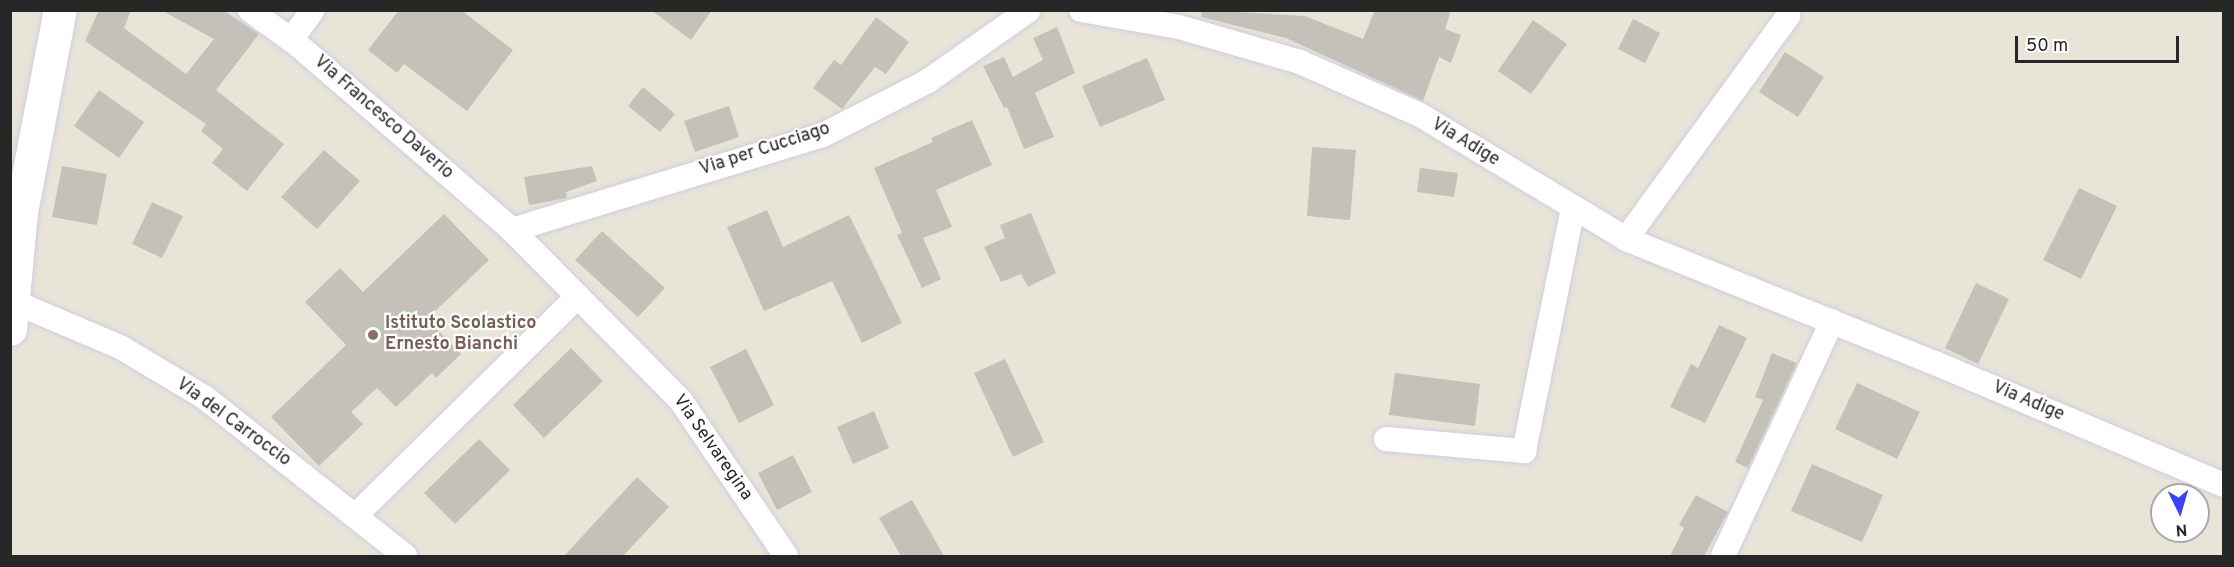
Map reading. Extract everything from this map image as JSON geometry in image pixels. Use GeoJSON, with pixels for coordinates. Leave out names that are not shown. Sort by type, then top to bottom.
{"type":"FeatureCollection","features":[{"type":"Feature","properties":{"kind":"main road"},"geometry":{"type":"LineString","coordinates":[[11,315],[16,219],[57,17]]}},
{"type":"Feature","properties":{"kind":"street","name":"Via Francesco Daverio"},"geometry":{"type":"LineString","coordinates":[[250,10],[291,40],[512,230]]}},
{"type":"Feature","properties":{"kind":"street"},"geometry":{"type":"LineString","coordinates":[[291,40],[313,10]]}},
{"type":"Feature","properties":{"kind":"street","name":"Via per Cucciago"},"geometry":{"type":"LineString","coordinates":[[512,230],[823,135],[928,81],[1029,10]]}},
{"type":"Feature","properties":{"kind":"street","name":"Via Adige"},"geometry":{"type":"LineString","coordinates":[[1082,10],[1179,27],[1300,62],[1420,115],[1626,239],[1832,321],[2223,485]]}},
{"type":"Feature","properties":{"kind":"street"},"geometry":{"type":"LineString","coordinates":[[1626,239],[1788,16]]}},
{"type":"Feature","properties":{"kind":"street"},"geometry":{"type":"LineString","coordinates":[[1386,439],[1524,451],[1573,207]]}},
{"type":"Feature","properties":{"kind":"street","name":"Via Selvaregina"},"geometry":{"type":"LineString","coordinates":[[512,230],[681,401],[786,556]]}},
{"type":"Feature","properties":{"kind":"street"},"geometry":{"type":"LineString","coordinates":[[355,516],[578,296]]}},
{"type":"Feature","properties":{"kind":"street","name":"Via del Carroccio"},"geometry":{"type":"LineString","coordinates":[[11,315],[122,348],[204,397],[405,556]]}},
{"type":"Feature","properties":{"kind":"street"},"geometry":{"type":"LineString","coordinates":[[1723,556],[1832,321]]}},
{"type":"Feature","properties":{"kind":"building"},"geometry":{"type":"Polygon","coordinates":[[[99,10],[131,10],[124,28],[186,74],[214,39],[161,10],[223,10],[259,34],[216,90],[284,144],[247,191],[212,163],[223,149],[201,131],[206,124],[85,41],[99,10]]]}},
{"type":"Feature","properties":{"kind":"building"},"geometry":{"type":"Polygon","coordinates":[[[399,10],[461,10],[513,50],[467,111],[404,64],[397,73],[368,50],[399,10]]]}},
{"type":"Feature","properties":{"kind":"building"},"geometry":{"type":"Polygon","coordinates":[[[651,10],[712,10],[691,40],[651,10]]]}},
{"type":"Feature","properties":{"kind":"building"},"geometry":{"type":"Polygon","coordinates":[[[1202,10],[1305,16],[1363,39],[1375,10],[1451,10],[1445,29],[1461,35],[1451,63],[1439,57],[1423,101],[1286,38],[1201,17],[1202,10]]]}},
{"type":"Feature","properties":{"kind":"building"},"geometry":{"type":"Polygon","coordinates":[[[876,17],[909,42],[886,74],[875,67],[842,109],[813,88],[834,60],[841,65],[876,17]]]}},
{"type":"Feature","properties":{"kind":"building"},"geometry":{"type":"Polygon","coordinates":[[[1633,19],[1660,33],[1645,63],[1618,49],[1633,19]]]}},
{"type":"Feature","properties":{"kind":"building"},"geometry":{"type":"Polygon","coordinates":[[[1533,20],[1567,44],[1531,94],[1498,71],[1533,20]]]}},
{"type":"Feature","properties":{"kind":"building"},"geometry":{"type":"Polygon","coordinates":[[[1057,27],[1075,73],[1035,93],[1054,137],[1024,149],[1007,107],[1004,108],[983,66],[1004,57],[1013,77],[1043,60],[1033,38],[1057,27]]]}},
{"type":"Feature","properties":{"kind":"building"},"geometry":{"type":"Polygon","coordinates":[[[1785,52],[1824,77],[1798,117],[1759,92],[1785,52]]]}},
{"type":"Feature","properties":{"kind":"building"},"geometry":{"type":"Polygon","coordinates":[[[1147,58],[1165,100],[1100,127],[1082,86],[1147,58]]]}},
{"type":"Feature","properties":{"kind":"building"},"geometry":{"type":"Polygon","coordinates":[[[643,87],[675,114],[660,132],[628,106],[643,87]]]}},
{"type":"Feature","properties":{"kind":"building"},"geometry":{"type":"Polygon","coordinates":[[[99,90],[144,122],[119,158],[74,126],[99,90]]]}},
{"type":"Feature","properties":{"kind":"building"},"geometry":{"type":"Polygon","coordinates":[[[729,106],[739,137],[695,152],[684,121],[729,106]]]}},
{"type":"Feature","properties":{"kind":"building"},"geometry":{"type":"Polygon","coordinates":[[[972,120],[992,165],[936,190],[952,227],[923,238],[941,279],[922,288],[897,235],[902,233],[874,168],[933,142],[931,138],[972,120]]]}},
{"type":"Feature","properties":{"kind":"building"},"geometry":{"type":"Polygon","coordinates":[[[1312,147],[1356,150],[1350,220],[1307,216],[1312,147]]]}},
{"type":"Feature","properties":{"kind":"building"},"geometry":{"type":"Polygon","coordinates":[[[324,150],[360,181],[317,229],[281,197],[324,150]]]}},
{"type":"Feature","properties":{"kind":"building"},"geometry":{"type":"Polygon","coordinates":[[[62,166],[107,174],[97,225],[52,217],[62,166]]]}},
{"type":"Feature","properties":{"kind":"building"},"geometry":{"type":"Polygon","coordinates":[[[592,166],[597,181],[566,192],[567,198],[529,205],[524,177],[592,166]]]}},
{"type":"Feature","properties":{"kind":"building"},"geometry":{"type":"Polygon","coordinates":[[[1420,168],[1458,173],[1454,197],[1417,192],[1420,168]]]}},
{"type":"Feature","properties":{"kind":"building"},"geometry":{"type":"Polygon","coordinates":[[[2079,188],[2117,206],[2081,279],[2043,260],[2079,188]]]}},
{"type":"Feature","properties":{"kind":"building"},"geometry":{"type":"Polygon","coordinates":[[[152,202],[183,216],[162,258],[132,244],[152,202]]]}},
{"type":"Feature","properties":{"kind":"building"},"geometry":{"type":"Polygon","coordinates":[[[767,210],[783,247],[849,215],[902,323],[862,343],[832,281],[764,311],[727,227],[767,210]]]}},
{"type":"Feature","properties":{"kind":"building"},"geometry":{"type":"Polygon","coordinates":[[[1031,213],[1056,273],[1028,287],[1021,274],[1001,282],[984,247],[1005,238],[1000,225],[1031,213]]]}},
{"type":"Feature","properties":{"kind":"building"},"geometry":{"type":"Polygon","coordinates":[[[444,214],[489,260],[427,319],[461,354],[436,378],[432,373],[396,407],[377,388],[351,412],[363,424],[319,466],[271,417],[346,345],[305,302],[340,268],[363,292],[444,214]]]}},
{"type":"Feature","properties":{"kind":"building"},"geometry":{"type":"Polygon","coordinates":[[[602,231],[665,288],[638,317],[575,260],[602,231]]]}},
{"type":"Feature","properties":{"kind":"building"},"geometry":{"type":"Polygon","coordinates":[[[1976,283],[2009,299],[1978,364],[1945,348],[1976,283]]]}},
{"type":"Feature","properties":{"kind":"building"},"geometry":{"type":"Polygon","coordinates":[[[1719,325],[1747,338],[1705,423],[1670,407],[1691,364],[1698,368],[1719,325]]]}},
{"type":"Feature","properties":{"kind":"building"},"geometry":{"type":"Polygon","coordinates":[[[571,348],[603,381],[544,438],[513,405],[571,348]]]}},
{"type":"Feature","properties":{"kind":"building"},"geometry":{"type":"Polygon","coordinates":[[[746,349],[774,405],[739,423],[710,367],[746,349]]]}},
{"type":"Feature","properties":{"kind":"building"},"geometry":{"type":"Polygon","coordinates":[[[1772,353],[1797,363],[1748,468],[1735,462],[1763,400],[1755,397],[1772,353]]]}},
{"type":"Feature","properties":{"kind":"building"},"geometry":{"type":"Polygon","coordinates":[[[1005,359],[1044,442],[1013,457],[974,373],[1005,359]]]}},
{"type":"Feature","properties":{"kind":"building"},"geometry":{"type":"Polygon","coordinates":[[[1395,373],[1480,384],[1475,426],[1389,415],[1395,373]]]}},
{"type":"Feature","properties":{"kind":"building"},"geometry":{"type":"Polygon","coordinates":[[[1857,383],[1920,412],[1897,459],[1835,429],[1857,383]]]}},
{"type":"Feature","properties":{"kind":"building"},"geometry":{"type":"Polygon","coordinates":[[[874,411],[889,448],[853,464],[837,427],[874,411]]]}},
{"type":"Feature","properties":{"kind":"building"},"geometry":{"type":"Polygon","coordinates":[[[479,439],[510,470],[455,524],[424,493],[479,439]]]}},
{"type":"Feature","properties":{"kind":"building"},"geometry":{"type":"Polygon","coordinates":[[[793,455],[812,492],[777,510],[758,473],[793,455]]]}},
{"type":"Feature","properties":{"kind":"building"},"geometry":{"type":"Polygon","coordinates":[[[1812,464],[1883,495],[1862,542],[1791,511],[1812,464]]]}},
{"type":"Feature","properties":{"kind":"building"},"geometry":{"type":"Polygon","coordinates":[[[637,477],[669,507],[623,556],[564,556],[637,477]]]}},
{"type":"Feature","properties":{"kind":"building"},"geometry":{"type":"Polygon","coordinates":[[[1696,495],[1728,512],[1704,556],[1670,556],[1684,528],[1679,525],[1696,495]]]}},
{"type":"Feature","properties":{"kind":"building"},"geometry":{"type":"Polygon","coordinates":[[[912,500],[944,556],[901,556],[879,518],[912,500]]]}},
{"type":"Feature","properties":{"kind":"place","name":"Istituto Scolastico Ernesto Bianchi"},"geometry":{"type":"Point","coordinates":[373,335]}}]}
